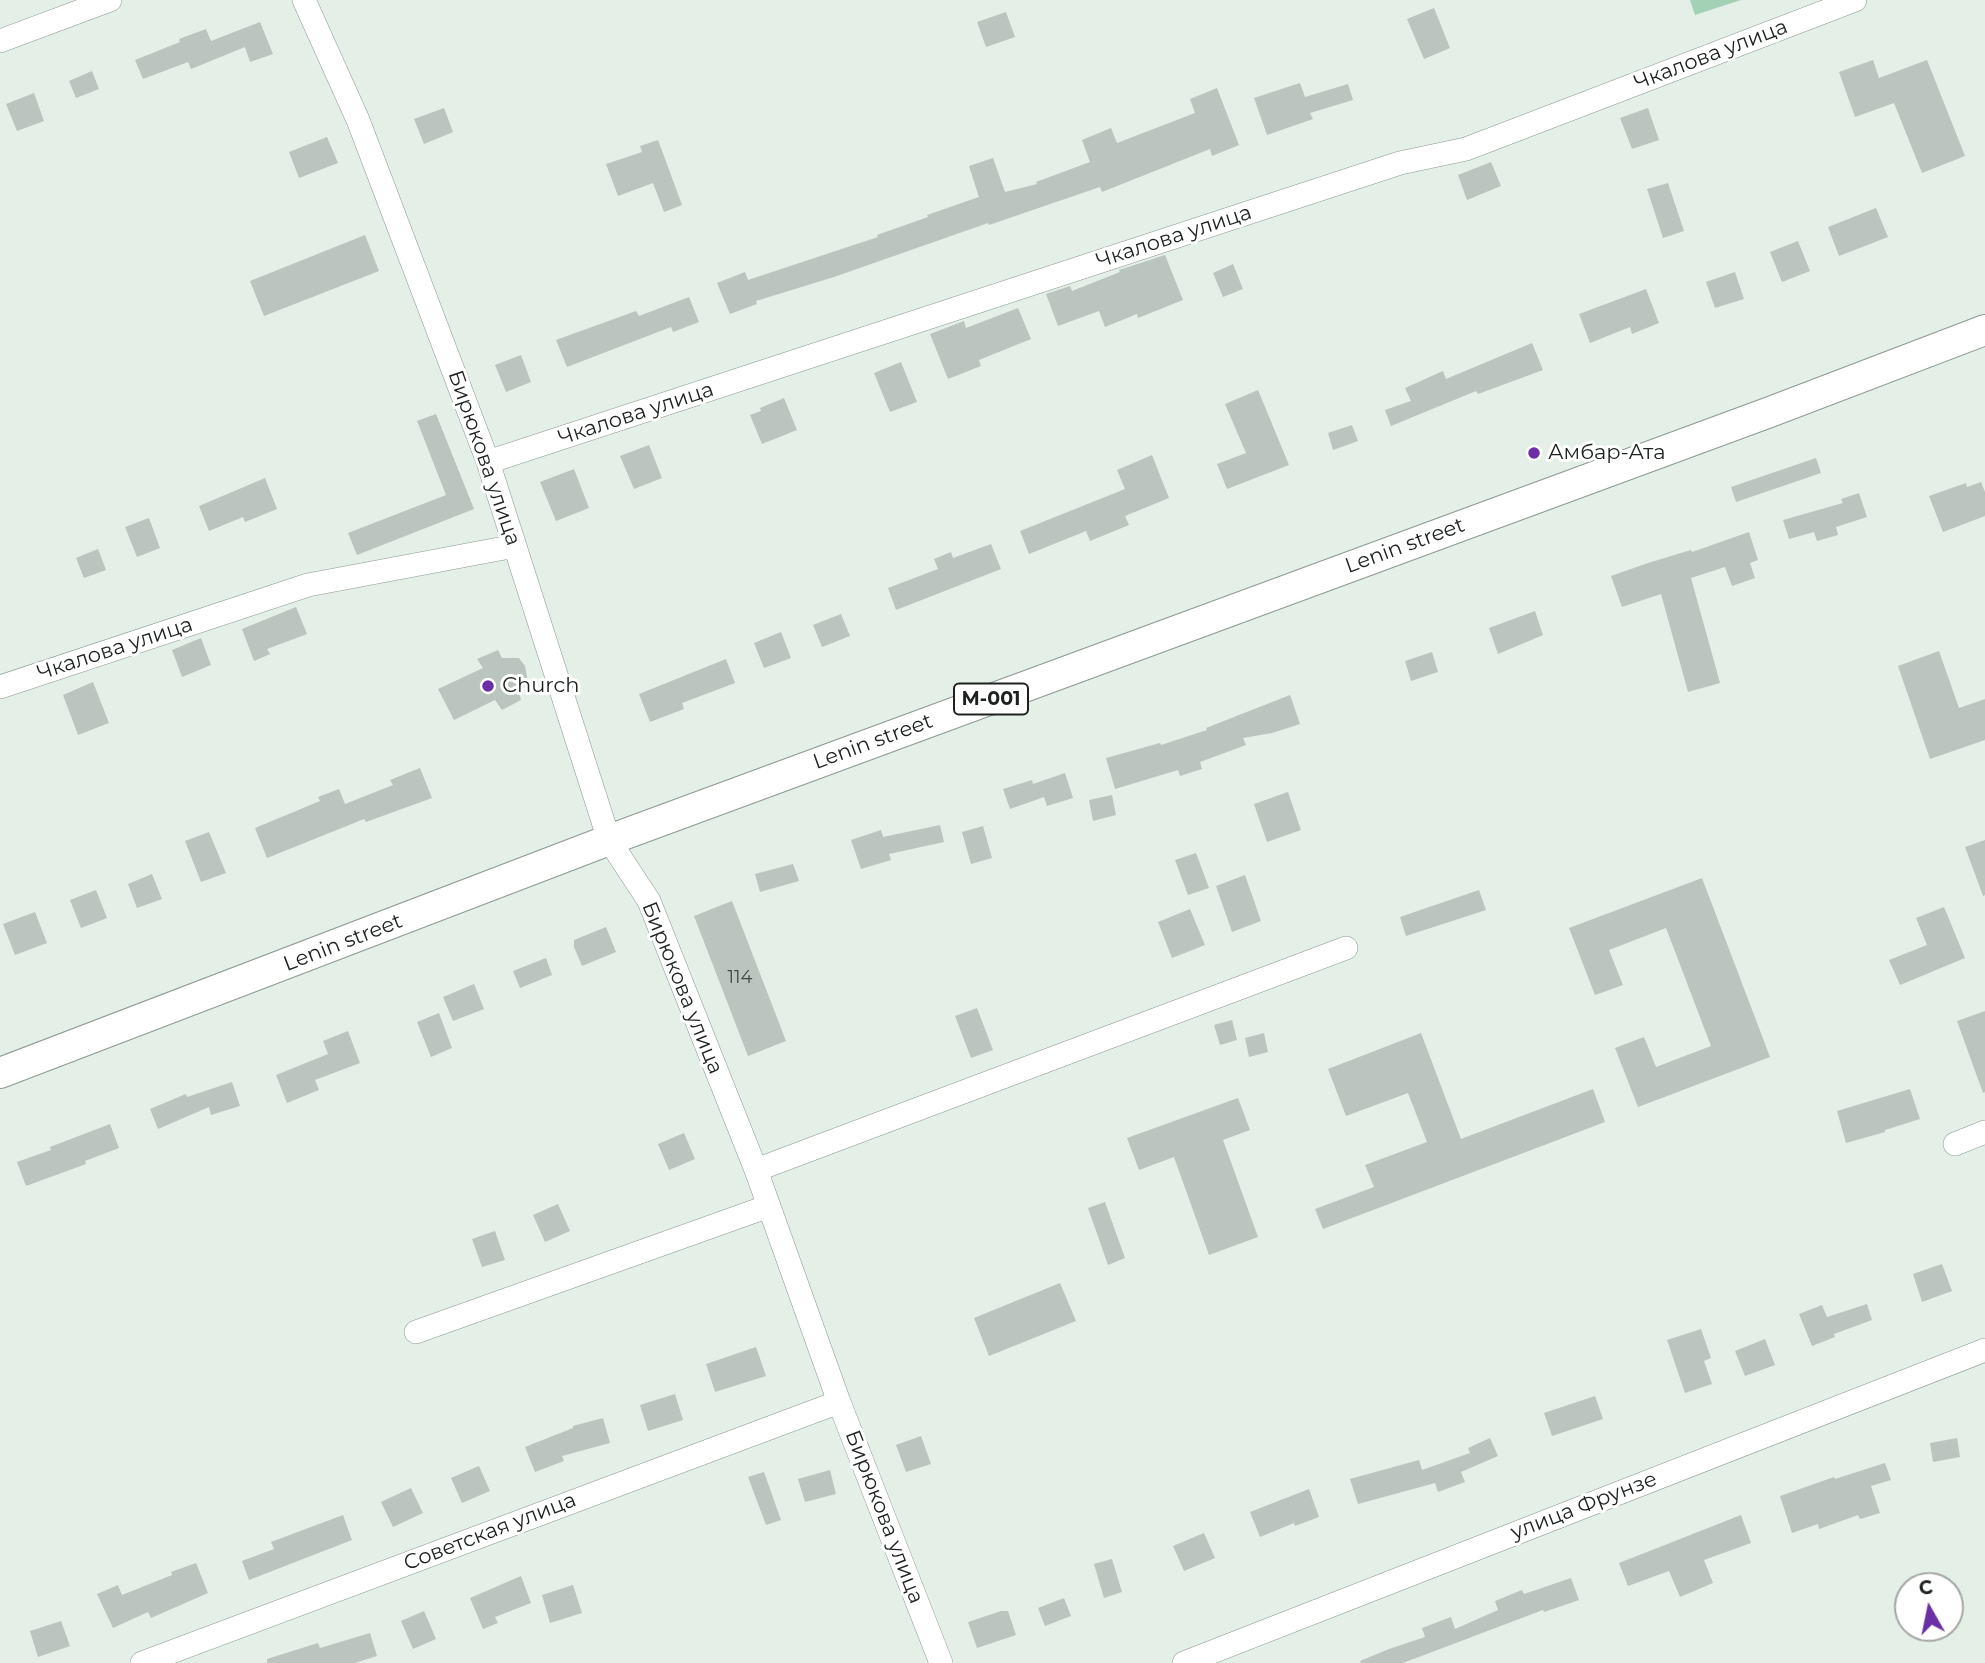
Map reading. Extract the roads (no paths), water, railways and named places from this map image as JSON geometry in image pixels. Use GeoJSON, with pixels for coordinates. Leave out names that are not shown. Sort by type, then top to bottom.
{"type":"FeatureCollection","features":[{"type":"Feature","properties":{"kind":"main road","name":"Lenin street"},"geometry":{"type":"LineString","coordinates":[[0,1073],[609,840],[1770,412],[1985,330]]}},
{"type":"Feature","properties":{"kind":"street"},"geometry":{"type":"LineString","coordinates":[[0,41],[110,0]]}},
{"type":"Feature","properties":{"kind":"street","name":"Бирюкова улица"},"geometry":{"type":"LineString","coordinates":[[304,0],[358,120],[488,462],[609,840],[649,901],[756,1170],[839,1402],[942,1663]]}},
{"type":"Feature","properties":{"kind":"street","name":"Чкалова улица"},"geometry":{"type":"LineString","coordinates":[[488,462],[1400,163],[1466,149],[1856,0]]}},
{"type":"Feature","properties":{"kind":"street","name":"Чкалова улица"},"geometry":{"type":"LineString","coordinates":[[0,687],[308,585],[515,546]]}},
{"type":"Feature","properties":{"kind":"street"},"geometry":{"type":"LineString","coordinates":[[756,1170],[1346,948]]}},
{"type":"Feature","properties":{"kind":"street"},"geometry":{"type":"LineString","coordinates":[[1955,1144],[1985,1132]]}},
{"type":"Feature","properties":{"kind":"street"},"geometry":{"type":"LineString","coordinates":[[416,1332],[769,1206]]}},
{"type":"Feature","properties":{"kind":"street","name":"улица Фрунзе"},"geometry":{"type":"LineString","coordinates":[[1184,1663],[1985,1350]]}},
{"type":"Feature","properties":{"kind":"street","name":"Советская улица"},"geometry":{"type":"LineString","coordinates":[[142,1663],[839,1402]]}},
{"type":"Feature","properties":{"kind":"place","name":"Амбар-Ата"},"geometry":{"type":"Point","coordinates":[1534,453]}},
{"type":"Feature","properties":{"kind":"place","name":"Сhurch"},"geometry":{"type":"Point","coordinates":[488,686]}}]}
